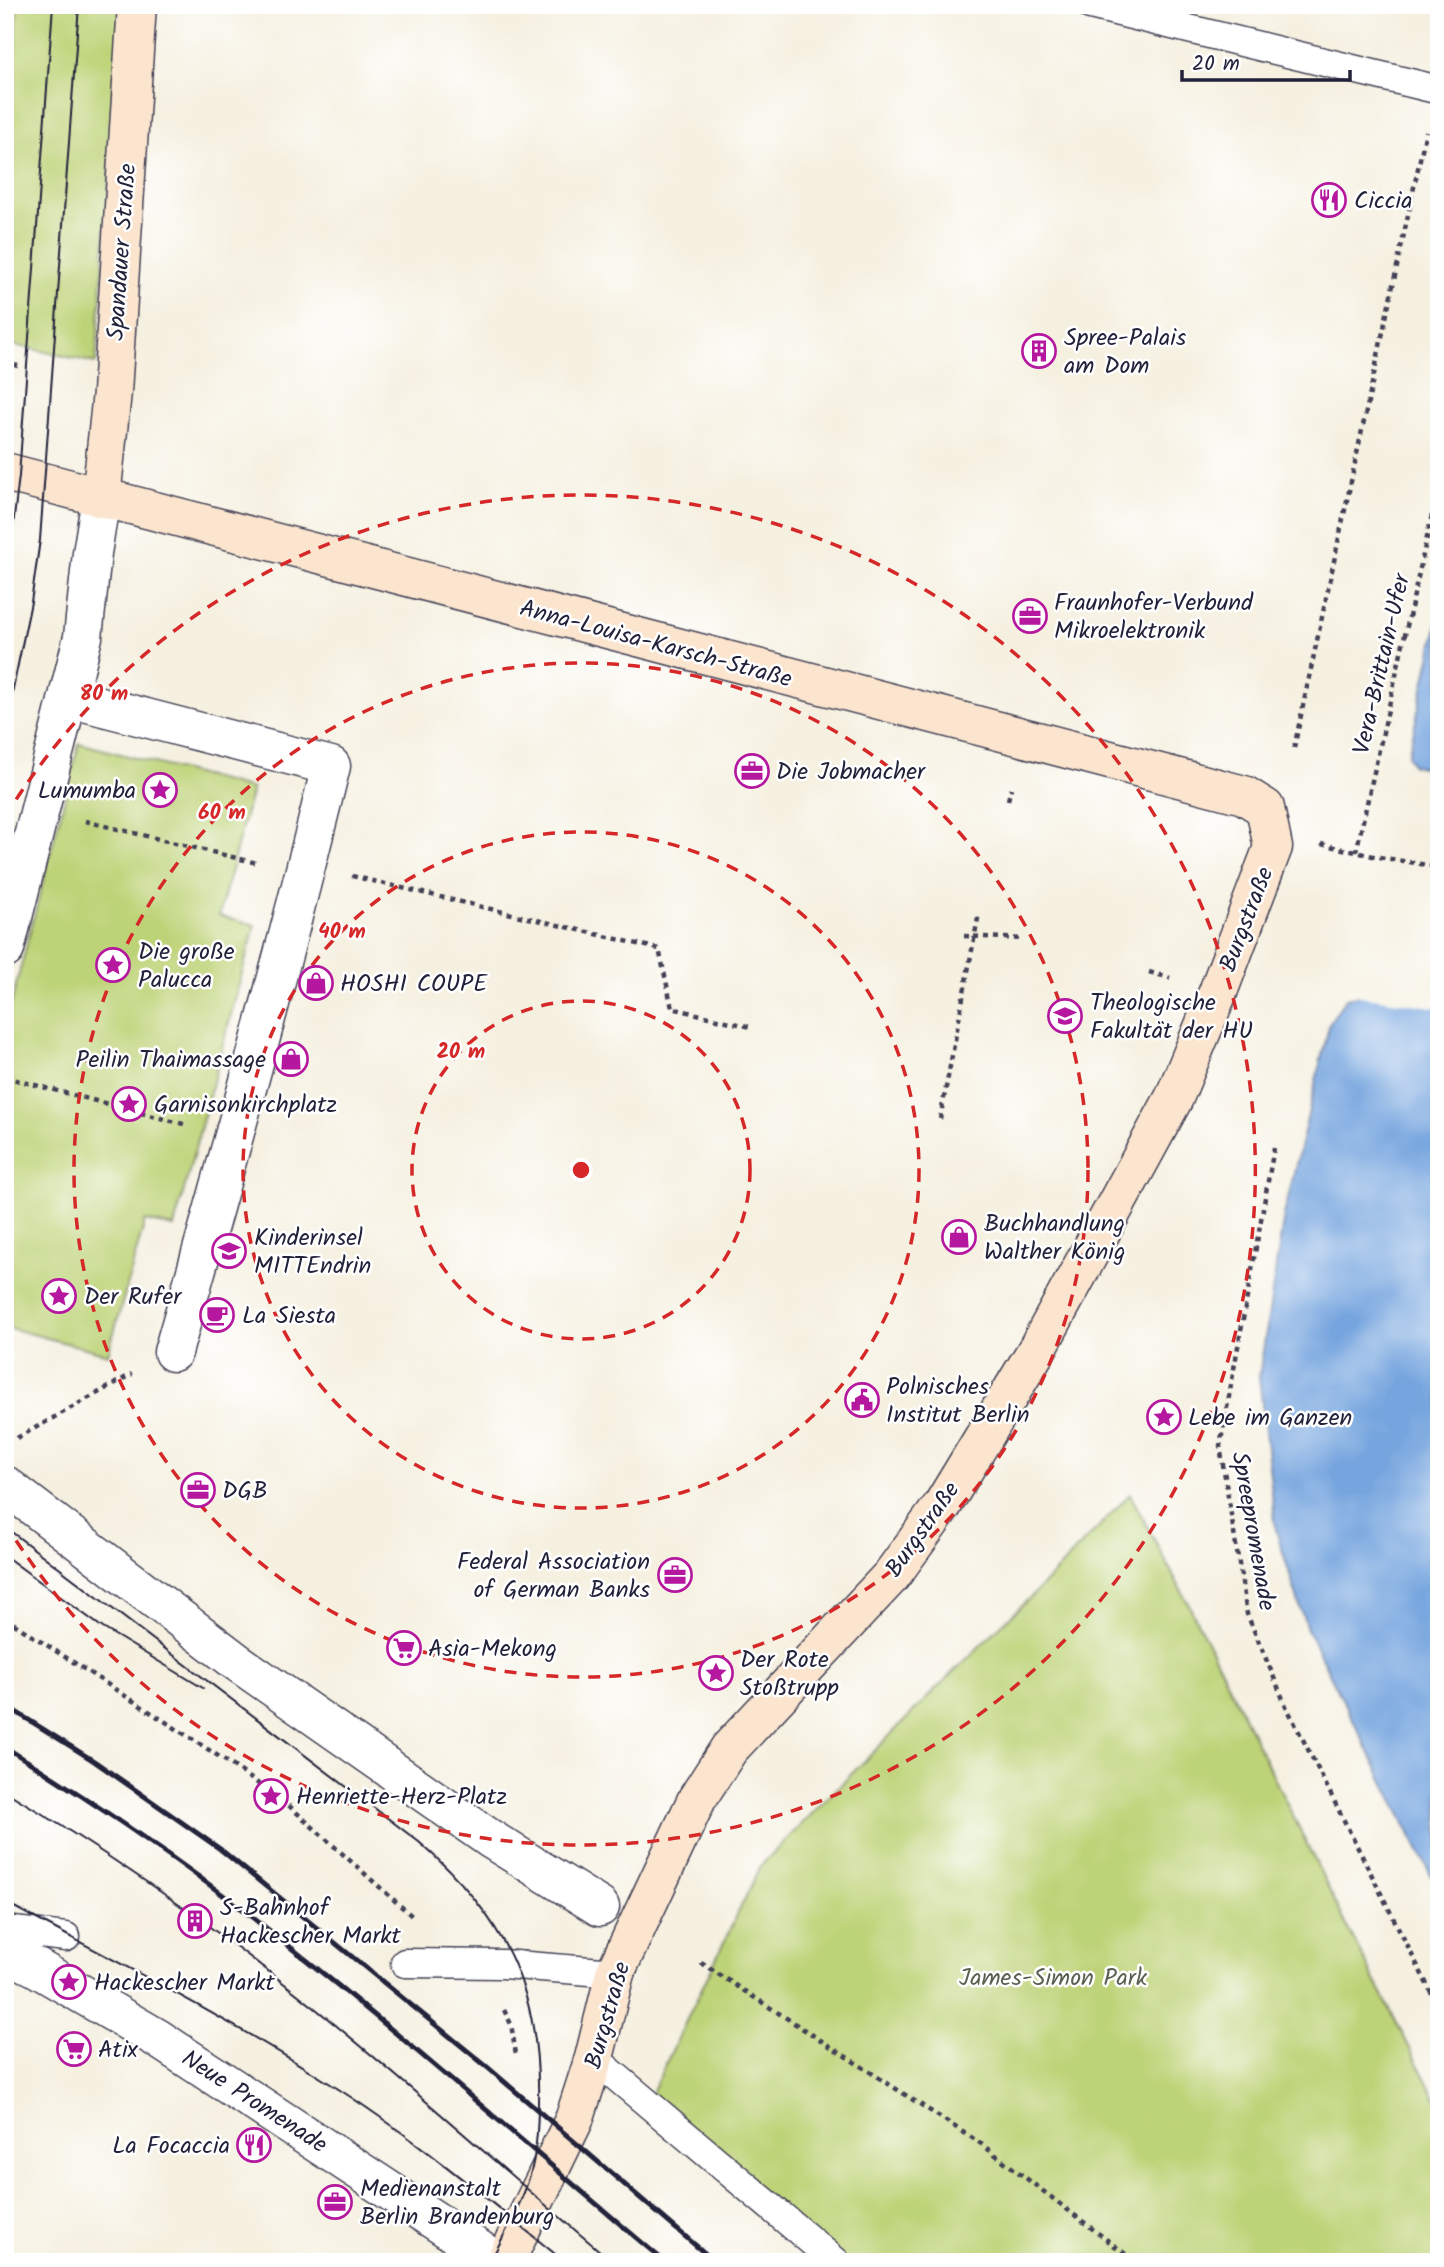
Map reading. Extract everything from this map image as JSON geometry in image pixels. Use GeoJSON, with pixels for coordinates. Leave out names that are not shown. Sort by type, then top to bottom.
{"type":"FeatureCollection","features":[{"type":"Feature","properties":{"kind":"street","name":"Spandauer Straße"},"geometry":{"type":"LineString","coordinates":[[101,498],[112,392],[137,5]]}},
{"type":"Feature","properties":{"kind":"street","name":"Anna-Louisa-Karsch-Straße"},"geometry":{"type":"LineString","coordinates":[[5,472],[1244,795],[1265,808],[1273,847]]}},
{"type":"Feature","properties":{"kind":"street"},"geometry":{"type":"LineString","coordinates":[[5,949],[83,637],[101,498]]}},
{"type":"Feature","properties":{"kind":"street"},"geometry":{"type":"LineString","coordinates":[[69,698],[331,766],[235,1140],[173,1352]]}},
{"type":"Feature","properties":{"kind":"street","name":"Burgstraße"},"geometry":{"type":"LineString","coordinates":[[505,2262],[574,2120],[594,2058],[615,1973],[697,1799],[729,1749],[891,1576],[942,1506],[1036,1351],[1174,1098],[1273,847]]}},
{"type":"Feature","properties":{"kind":"street"},"geometry":{"type":"LineString","coordinates":[[5,1485],[237,1662],[489,1838],[600,1907]]}},
{"type":"Feature","properties":{"kind":"street","name":"Neue Promenade"},"geometry":{"type":"LineString","coordinates":[[5,1952],[157,2038],[498,2262]]}},
{"type":"Feature","properties":{"kind":"lane"},"geometry":{"type":"LineString","coordinates":[[1090,5],[1434,89]]}},
{"type":"Feature","properties":{"kind":"lane"},"geometry":{"type":"LineString","coordinates":[[5,1930],[66,1937]]}},
{"type":"Feature","properties":{"kind":"lane"},"geometry":{"type":"LineString","coordinates":[[405,1963],[503,1964],[615,1973]]}},
{"type":"Feature","properties":{"kind":"lane"},"geometry":{"type":"LineString","coordinates":[[594,2058],[836,2262]]}},
{"type":"Feature","properties":{"kind":"path"},"geometry":{"type":"LineString","coordinates":[[1294,748],[1434,89]]}},
{"type":"Feature","properties":{"kind":"path"},"geometry":{"type":"LineString","coordinates":[[5,363],[18,366]]}},
{"type":"Feature","properties":{"kind":"path","name":"Vera-Brittain-Ufer"},"geometry":{"type":"LineString","coordinates":[[1356,852],[1439,484]]}},
{"type":"Feature","properties":{"kind":"path"},"geometry":{"type":"LineString","coordinates":[[1008,800],[1011,788]]}},
{"type":"Feature","properties":{"kind":"path"},"geometry":{"type":"LineString","coordinates":[[78,819],[239,858]]}},
{"type":"Feature","properties":{"kind":"path"},"geometry":{"type":"LineString","coordinates":[[1320,844],[1439,867]]}},
{"type":"Feature","properties":{"kind":"path"},"geometry":{"type":"LineString","coordinates":[[307,865],[659,949],[672,1008],[751,1027]]}},
{"type":"Feature","properties":{"kind":"path"},"geometry":{"type":"LineString","coordinates":[[940,1119],[979,913]]}},
{"type":"Feature","properties":{"kind":"path"},"geometry":{"type":"LineString","coordinates":[[964,936],[1023,939]]}},
{"type":"Feature","properties":{"kind":"path"},"geometry":{"type":"LineString","coordinates":[[5,1077],[198,1128]]}},
{"type":"Feature","properties":{"kind":"path","name":"Spreepromenade"},"geometry":{"type":"LineString","coordinates":[[1274,1148],[1220,1446],[1247,1614],[1286,1706],[1439,2008]]}},
{"type":"Feature","properties":{"kind":"path"},"geometry":{"type":"LineString","coordinates":[[5,1444],[173,1352]]}},
{"type":"Feature","properties":{"kind":"path"},"geometry":{"type":"LineString","coordinates":[[5,1618],[226,1761],[287,1804],[495,1992],[511,2024],[516,2054]]}},
{"type":"Feature","properties":{"kind":"path"},"geometry":{"type":"LineString","coordinates":[[701,1963],[980,2143],[1136,2262]]}},
{"type":"Feature","properties":{"kind":"green space"},"geometry":{"type":"Polygon","coordinates":[[[18,5],[122,5],[96,363],[5,343],[5,185],[18,5]]]}},
{"type":"Feature","properties":{"kind":"green space"},"geometry":{"type":"Polygon","coordinates":[[[79,743],[252,789],[219,916],[255,925],[174,1227],[145,1221],[108,1354],[5,1327],[5,1028],[79,743]]]}},
{"type":"Feature","properties":{"kind":"green space","name":"James-Simon Park"},"geometry":{"type":"Polygon","coordinates":[[[1130,1494],[1188,1603],[1351,1934],[1439,2105],[1439,2262],[822,2262],[644,2109],[761,1865],[1045,1583],[1130,1494]]]}},
{"type":"Feature","properties":{"kind":"water"},"geometry":{"type":"Polygon","coordinates":[[[1439,617],[1439,761],[1427,759],[1426,768],[1413,765],[1408,756],[1439,617]]]}},
{"type":"Feature","properties":{"kind":"water"},"geometry":{"type":"Polygon","coordinates":[[[1439,925],[1439,1891],[1307,1629],[1276,1530],[1259,1377],[1284,1215],[1330,1022],[1346,998],[1372,993],[1429,1003],[1439,925]]]}},
{"type":"Feature","properties":{"kind":"pier"},"geometry":{"type":"Polygon","coordinates":[[[1439,921],[1439,1008],[1353,995],[1373,990],[1426,999],[1435,924],[1439,921]]]}},
{"type":"Feature","properties":{"kind":"tram line"},"geometry":{"type":"LineString","coordinates":[[5,593],[19,476],[53,5]]}},
{"type":"Feature","properties":{"kind":"tram line"},"geometry":{"type":"LineString","coordinates":[[5,727],[31,602],[40,540],[79,5]]}},
{"type":"Feature","properties":{"kind":"tram line"},"geometry":{"type":"LineString","coordinates":[[5,1527],[419,1842],[448,1869],[494,1926],[524,1989],[537,2061],[538,2110],[536,2148],[530,2175],[517,2209],[490,2262]]}},
{"type":"Feature","properties":{"kind":"tram line"},"geometry":{"type":"LineString","coordinates":[[5,1556],[103,1628],[203,1688]]}},
{"type":"Feature","properties":{"kind":"tram line"},"geometry":{"type":"LineString","coordinates":[[5,1791],[157,1889],[266,1969],[341,2029],[613,2262]]}},
{"type":"Feature","properties":{"kind":"tram line"},"geometry":{"type":"LineString","coordinates":[[5,1902],[210,2012],[329,2083],[420,2146],[565,2262]]}},
{"type":"Feature","properties":{"kind":"railway"},"geometry":{"type":"LineString","coordinates":[[5,1705],[94,1761],[220,1849],[486,2066],[715,2262]]}},
{"type":"Feature","properties":{"kind":"railway"},"geometry":{"type":"LineString","coordinates":[[5,1747],[151,1843],[259,1923],[377,2018],[665,2262]]}},
{"type":"Feature","properties":{"kind":"place","name":"Ciccia"},"geometry":{"type":"Point","coordinates":[1329,200]}},
{"type":"Feature","properties":{"kind":"place","name":"Spree-Palais am Dom"},"geometry":{"type":"Point","coordinates":[1039,351]}},
{"type":"Feature","properties":{"kind":"place","name":"Fraunhofer-Verbund Mikroelektronik"},"geometry":{"type":"Point","coordinates":[1030,616]}},
{"type":"Feature","properties":{"kind":"place","name":"Die Jobmacher"},"geometry":{"type":"Point","coordinates":[752,771]}},
{"type":"Feature","properties":{"kind":"place","name":"Lumumba"},"geometry":{"type":"Point","coordinates":[160,790]}},
{"type":"Feature","properties":{"kind":"place","name":"Die große Palucca"},"geometry":{"type":"Point","coordinates":[113,965]}},
{"type":"Feature","properties":{"kind":"place","name":"HOSHI COUPE"},"geometry":{"type":"Point","coordinates":[316,983]}},
{"type":"Feature","properties":{"kind":"place","name":"Theologische Fakultät der HU"},"geometry":{"type":"Point","coordinates":[1065,1016]}},
{"type":"Feature","properties":{"kind":"place","name":"Peilin Thaimassage"},"geometry":{"type":"Point","coordinates":[291,1059]}},
{"type":"Feature","properties":{"kind":"place","name":"Garnisonkirchplatz"},"geometry":{"type":"Point","coordinates":[129,1104]}},
{"type":"Feature","properties":{"kind":"place","name":"Buchhandlung Walther König"},"geometry":{"type":"Point","coordinates":[959,1237]}},
{"type":"Feature","properties":{"kind":"place","name":"Kinderinsel MITTEndrin"},"geometry":{"type":"Point","coordinates":[229,1251]}},
{"type":"Feature","properties":{"kind":"place","name":"Der Rufer"},"geometry":{"type":"Point","coordinates":[59,1296]}},
{"type":"Feature","properties":{"kind":"place","name":"La Siesta"},"geometry":{"type":"Point","coordinates":[217,1315]}},
{"type":"Feature","properties":{"kind":"place","name":"Polnisches Institut Berlin"},"geometry":{"type":"Point","coordinates":[862,1400]}},
{"type":"Feature","properties":{"kind":"place","name":"Lebe im Ganzen"},"geometry":{"type":"Point","coordinates":[1164,1417]}},
{"type":"Feature","properties":{"kind":"place","name":"DGB"},"geometry":{"type":"Point","coordinates":[198,1490]}},
{"type":"Feature","properties":{"kind":"place","name":"Federal Association of German Banks"},"geometry":{"type":"Point","coordinates":[675,1575]}},
{"type":"Feature","properties":{"kind":"place","name":"Asia-Mekong"},"geometry":{"type":"Point","coordinates":[404,1648]}},
{"type":"Feature","properties":{"kind":"place","name":"Der Rote Stoßtrupp"},"geometry":{"type":"Point","coordinates":[716,1673]}},
{"type":"Feature","properties":{"kind":"place","name":"Henriette-Herz-Platz"},"geometry":{"type":"Point","coordinates":[271,1796]}},
{"type":"Feature","properties":{"kind":"place","name":"S-Bahnhof Hackescher Markt"},"geometry":{"type":"Point","coordinates":[195,1921]}},
{"type":"Feature","properties":{"kind":"place","name":"Hackescher Markt"},"geometry":{"type":"Point","coordinates":[69,1982]}},
{"type":"Feature","properties":{"kind":"place","name":"Atix"},"geometry":{"type":"Point","coordinates":[74,2049]}},
{"type":"Feature","properties":{"kind":"place","name":"La Focaccia"},"geometry":{"type":"Point","coordinates":[254,2145]}},
{"type":"Feature","properties":{"kind":"place","name":"Medienanstalt Berlin Brandenburg"},"geometry":{"type":"Point","coordinates":[335,2202]}}]}
